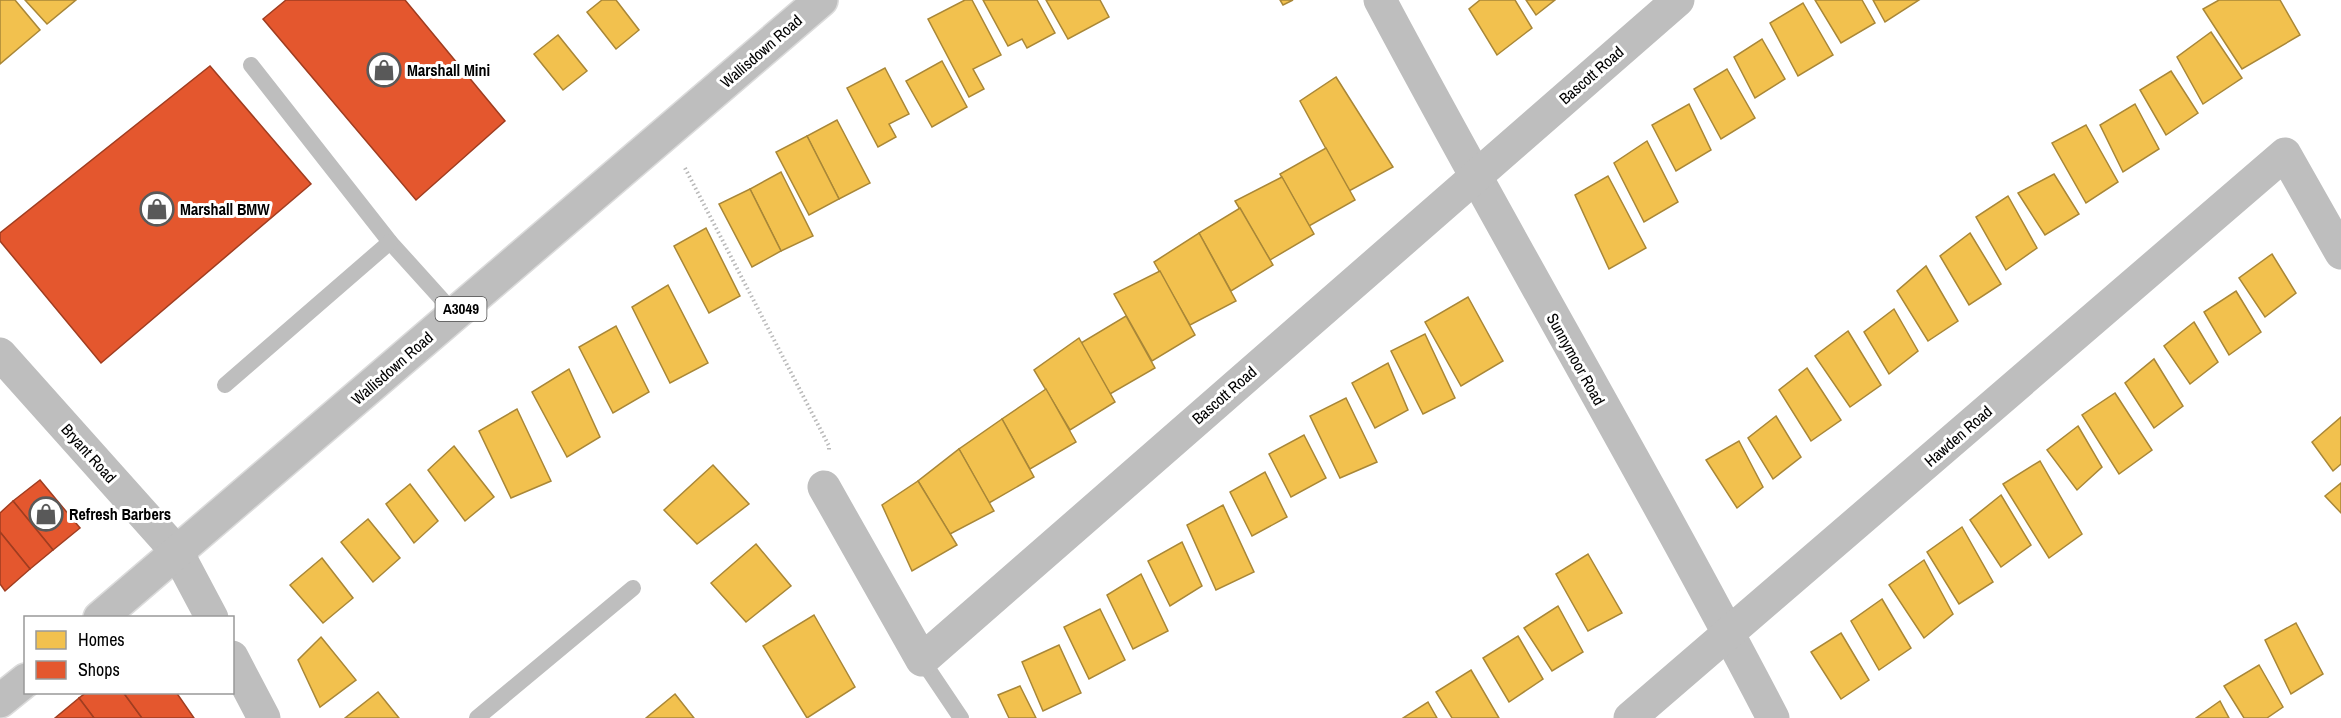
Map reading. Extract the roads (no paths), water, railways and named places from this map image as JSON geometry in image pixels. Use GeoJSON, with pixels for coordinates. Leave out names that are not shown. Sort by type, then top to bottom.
{"type":"FeatureCollection","features":[{"type":"Feature","properties":{"kind":"street","name":"Wallisdown Road"},"geometry":{"type":"LineString","coordinates":[[102,616],[821,0]]}},
{"type":"Feature","properties":{"kind":"street","name":"Sunnymoor Road"},"geometry":{"type":"LineString","coordinates":[[1380,0],[1474,176],[1729,633],[1773,718]]}},
{"type":"Feature","properties":{"kind":"street","name":"Bascott Road"},"geometry":{"type":"LineString","coordinates":[[922,660],[1678,0]]}},
{"type":"Feature","properties":{"kind":"street","name":"Hawden Road"},"geometry":{"type":"LineString","coordinates":[[1630,718],[2285,154],[2341,253]]}},
{"type":"Feature","properties":{"kind":"street","name":"Bryant Road"},"geometry":{"type":"LineString","coordinates":[[0,354],[177,552],[211,616]]}},
{"type":"Feature","properties":{"kind":"street"},"geometry":{"type":"LineString","coordinates":[[824,487],[922,660]]}},
{"type":"Feature","properties":{"kind":"street"},"geometry":{"type":"LineString","coordinates":[[234,661],[264,718]]}},
{"type":"Feature","properties":{"kind":"street"},"geometry":{"type":"LineString","coordinates":[[0,701],[24,682]]}},
{"type":"Feature","properties":{"kind":"lane"},"geometry":{"type":"LineString","coordinates":[[251,65],[390,242],[455,314]]}},
{"type":"Feature","properties":{"kind":"lane"},"geometry":{"type":"LineString","coordinates":[[225,385],[390,242]]}},
{"type":"Feature","properties":{"kind":"lane"},"geometry":{"type":"LineString","coordinates":[[477,718],[633,588]]}},
{"type":"Feature","properties":{"kind":"lane"},"geometry":{"type":"LineString","coordinates":[[922,660],[961,718]]}},
{"type":"Feature","properties":{"kind":"place","name":"Marshall Mini"},"geometry":{"type":"Point","coordinates":[384,70]}},
{"type":"Feature","properties":{"kind":"place","name":"Marshall BMW"},"geometry":{"type":"Point","coordinates":[157,209]}},
{"type":"Feature","properties":{"kind":"place","name":"Refresh Barbers"},"geometry":{"type":"Point","coordinates":[46,514]}}]}
